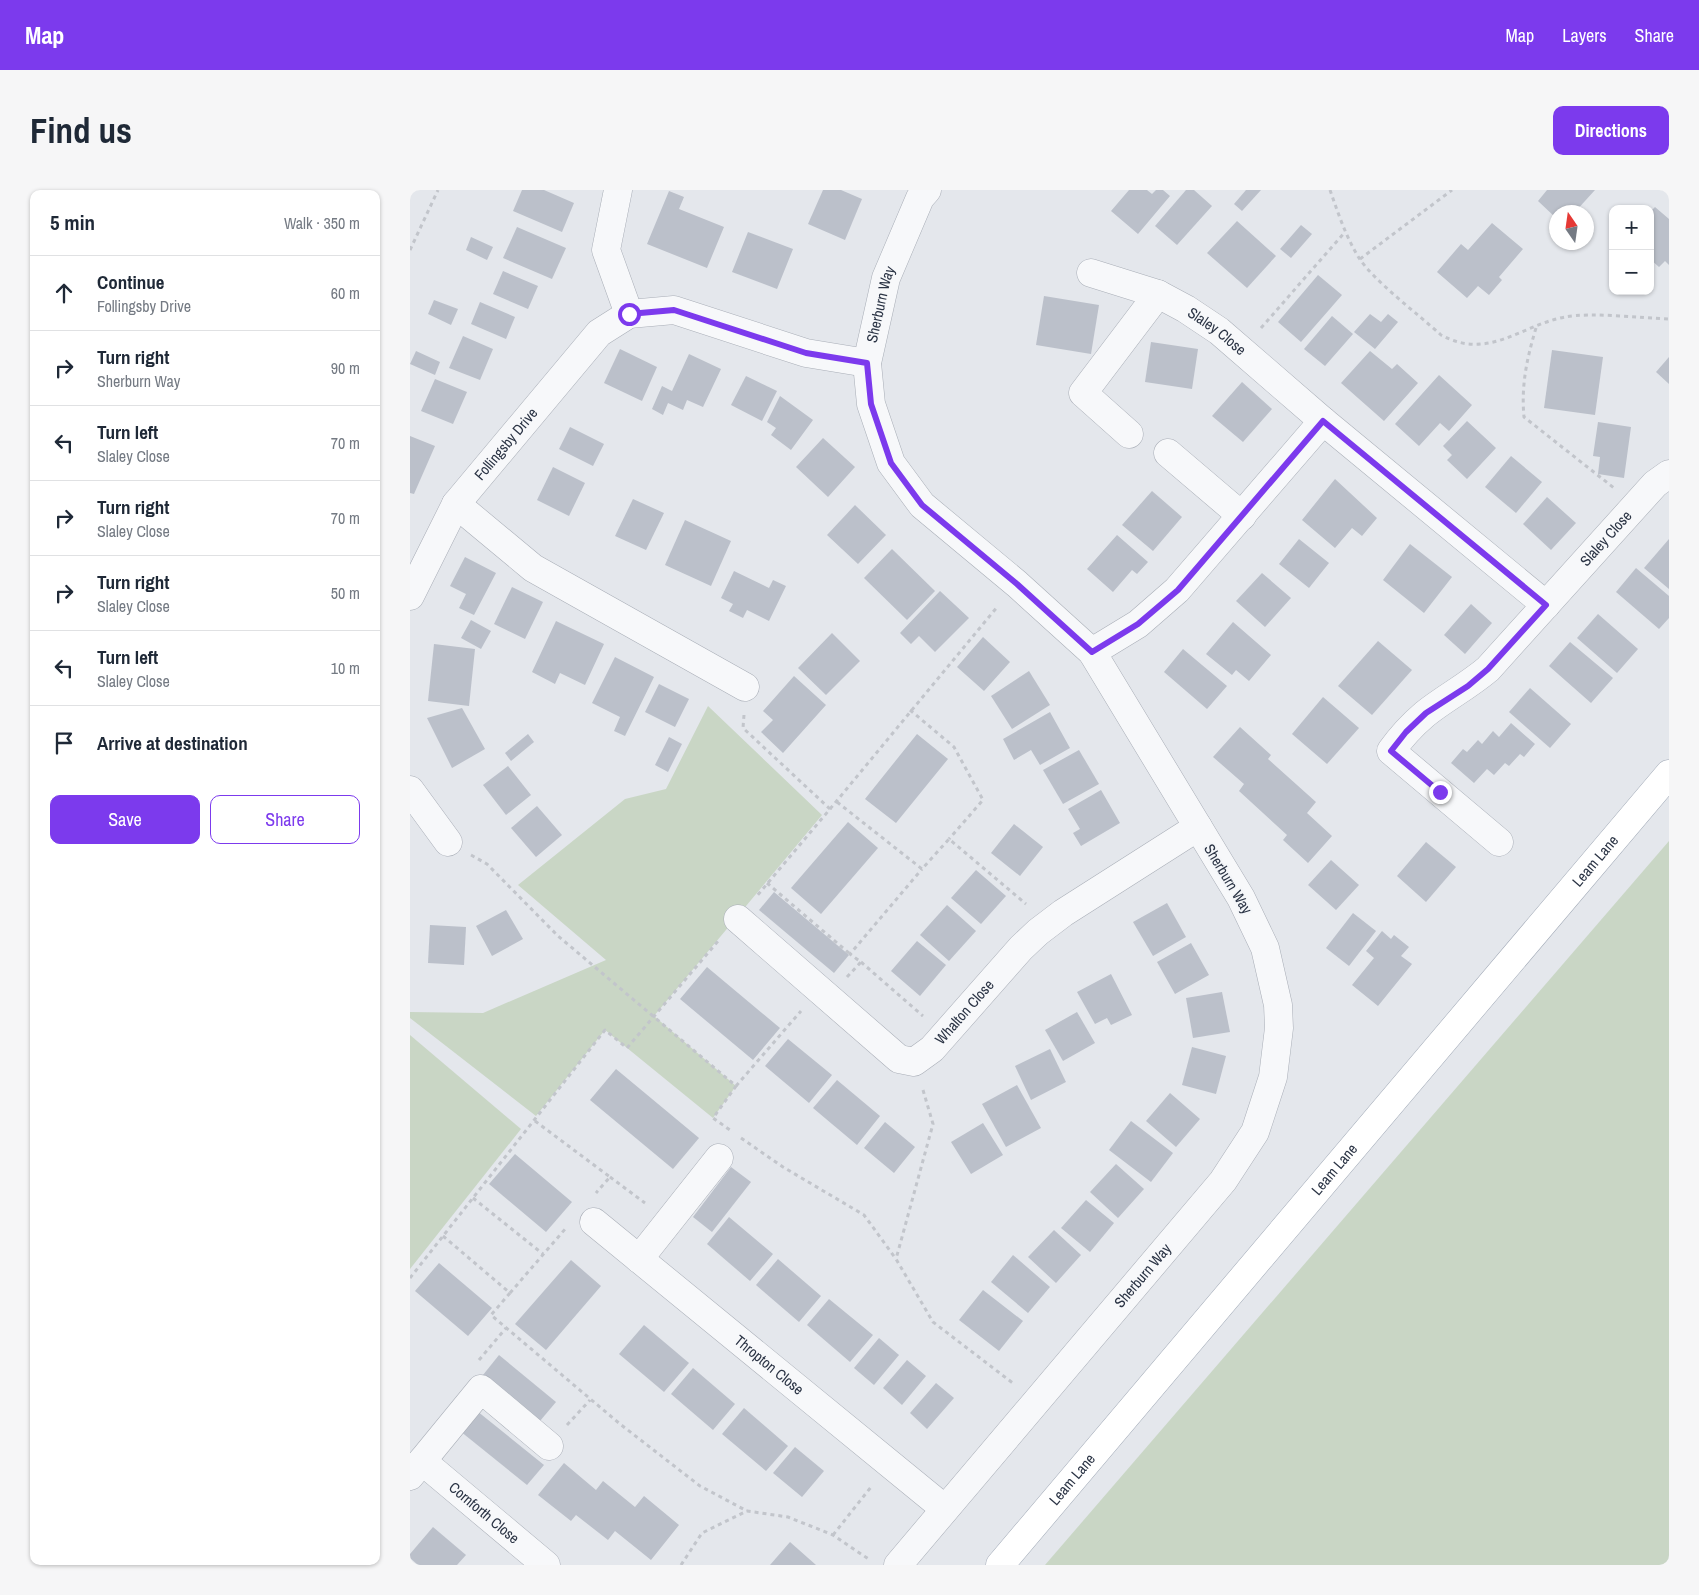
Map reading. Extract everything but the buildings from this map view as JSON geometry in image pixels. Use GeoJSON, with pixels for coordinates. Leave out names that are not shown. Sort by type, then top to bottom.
{"type":"FeatureCollection","features":[{"type":"Feature","properties":{"kind":"main road","name":"Leam Lane"},"geometry":{"type":"LineString","coordinates":[[1000,1565],[1669,774]]}},
{"type":"Feature","properties":{"kind":"street"},"geometry":{"type":"LineString","coordinates":[[618,190],[606,250],[629,314]]}},
{"type":"Feature","properties":{"kind":"street","name":"Sherburn Way"},"geometry":{"type":"LineString","coordinates":[[898,1565],[1224,1181],[1255,1132],[1273,1077],[1279,1028],[1278,1005],[1273,976],[1265,948],[1241,898],[1092,652],[1017,584],[922,505],[891,463],[871,404],[867,363],[886,278],[920,198],[926,190]]}},
{"type":"Feature","properties":{"kind":"street","name":"Slaley Close"},"geometry":{"type":"LineString","coordinates":[[1090,273],[1158,294],[1186,308],[1242,350],[1323,421],[1546,605]]}},
{"type":"Feature","properties":{"kind":"street"},"geometry":{"type":"LineString","coordinates":[[1129,434],[1083,393],[1158,294]]}},
{"type":"Feature","properties":{"kind":"street","name":"Follingsby Drive"},"geometry":{"type":"LineString","coordinates":[[410,596],[456,504],[599,332],[629,314],[674,310],[806,353],[867,363]]}},
{"type":"Feature","properties":{"kind":"street"},"geometry":{"type":"LineString","coordinates":[[1092,652],[1138,624],[1159,608],[1242,516],[1323,421]]}},
{"type":"Feature","properties":{"kind":"street"},"geometry":{"type":"LineString","coordinates":[[1168,453],[1242,516]]}},
{"type":"Feature","properties":{"kind":"street","name":"Slaley Close"},"geometry":{"type":"LineString","coordinates":[[1499,842],[1391,751],[1406,732],[1426,713],[1468,686],[1488,669],[1654,484],[1669,474]]}},
{"type":"Feature","properties":{"kind":"street"},"geometry":{"type":"LineString","coordinates":[[456,504],[533,568],[745,687]]}},
{"type":"Feature","properties":{"kind":"street"},"geometry":{"type":"LineString","coordinates":[[410,790],[448,842]]}},
{"type":"Feature","properties":{"kind":"street","name":"Whalton Close"},"geometry":{"type":"LineString","coordinates":[[914,1062],[928,1053],[1021,948],[1050,924],[1198,827]]}},
{"type":"Feature","properties":{"kind":"street"},"geometry":{"type":"LineString","coordinates":[[738,919],[899,1059],[914,1062]]}},
{"type":"Feature","properties":{"kind":"street"},"geometry":{"type":"LineString","coordinates":[[639,1259],[719,1158]]}},
{"type":"Feature","properties":{"kind":"street","name":"Thropton Close"},"geometry":{"type":"LineString","coordinates":[[585,1215],[945,1509]]}},
{"type":"Feature","properties":{"kind":"street","name":"Cornforth Close"},"geometry":{"type":"LineString","coordinates":[[546,1565],[416,1468],[481,1389],[548,1446]]}},
{"type":"Feature","properties":{"kind":"path"},"geometry":{"type":"LineString","coordinates":[[410,250],[438,190]]}},
{"type":"Feature","properties":{"kind":"path"},"geometry":{"type":"LineString","coordinates":[[1330,190],[1345,232],[1360,259],[1370,272],[1442,335],[1453,342],[1481,345],[1499,342],[1565,317],[1669,319]]}},
{"type":"Feature","properties":{"kind":"path"},"geometry":{"type":"LineString","coordinates":[[1360,259],[1452,190]]}},
{"type":"Feature","properties":{"kind":"path"},"geometry":{"type":"LineString","coordinates":[[1242,350],[1345,232]]}},
{"type":"Feature","properties":{"kind":"path"},"geometry":{"type":"LineString","coordinates":[[1536,327],[1526,363],[1522,396],[1524,417],[1636,505]]}},
{"type":"Feature","properties":{"kind":"path"},"geometry":{"type":"LineString","coordinates":[[410,1278],[605,1030],[627,1048],[837,802],[910,710],[1017,584]]}},
{"type":"Feature","properties":{"kind":"path"},"geometry":{"type":"LineString","coordinates":[[745,687],[743,728],[830,809]]}},
{"type":"Feature","properties":{"kind":"path"},"geometry":{"type":"LineString","coordinates":[[850,954],[983,800],[954,747],[910,710]]}},
{"type":"Feature","properties":{"kind":"path"},"geometry":{"type":"LineString","coordinates":[[837,802],[922,869]]}},
{"type":"Feature","properties":{"kind":"path"},"geometry":{"type":"LineString","coordinates":[[950,839],[1050,924]]}},
{"type":"Feature","properties":{"kind":"path"},"geometry":{"type":"LineString","coordinates":[[448,842],[487,864],[558,936],[736,1086]]}},
{"type":"Feature","properties":{"kind":"path"},"geometry":{"type":"LineString","coordinates":[[767,884],[945,1034]]}},
{"type":"Feature","properties":{"kind":"path"},"geometry":{"type":"LineString","coordinates":[[732,1131],[714,1118],[736,1086],[824,994],[861,962]]}},
{"type":"Feature","properties":{"kind":"path"},"geometry":{"type":"LineString","coordinates":[[896,1259],[933,1124],[914,1062]]}},
{"type":"Feature","properties":{"kind":"path"},"geometry":{"type":"LineString","coordinates":[[535,1120],[669,1221]]}},
{"type":"Feature","properties":{"kind":"path"},"geometry":{"type":"LineString","coordinates":[[738,1135],[783,1167],[864,1215],[896,1259],[933,1322],[1037,1401]]}},
{"type":"Feature","properties":{"kind":"path"},"geometry":{"type":"LineString","coordinates":[[610,1177],[585,1215],[544,1254],[491,1315],[620,1424],[700,1486],[747,1511],[788,1516],[833,1535],[876,1565]]}},
{"type":"Feature","properties":{"kind":"path"},"geometry":{"type":"LineString","coordinates":[[473,1198],[544,1254]]}},
{"type":"Feature","properties":{"kind":"path"},"geometry":{"type":"LineString","coordinates":[[443,1236],[510,1293]]}},
{"type":"Feature","properties":{"kind":"path"},"geometry":{"type":"LineString","coordinates":[[833,1535],[890,1464]]}},
{"type":"Feature","properties":{"kind":"path"},"geometry":{"type":"LineString","coordinates":[[681,1565],[702,1533],[747,1511]]}},
{"type":"Feature","properties":{"kind":"green space"},"geometry":{"type":"Polygon","coordinates":[[[708,706],[822,815],[654,1016],[736,1086],[713,1118],[605,1030],[536,1116],[410,1018],[410,1012],[483,1013],[606,960],[518,885],[625,799],[666,789],[708,706]]]}},
{"type":"Feature","properties":{"kind":"green space"},"geometry":{"type":"Polygon","coordinates":[[[1669,841],[1669,1565],[1045,1565],[1669,841]]]}},
{"type":"Feature","properties":{"kind":"green space"},"geometry":{"type":"Polygon","coordinates":[[[410,1035],[521,1129],[410,1269],[410,1035]]]}},
{"type":"Feature","properties":{"kind":"route"},"geometry":{"type":"LineString","coordinates":[[629,314],[674,310],[806,353],[867,363],[871,404],[891,463],[922,505],[1017,584],[1092,652],[1138,624],[1178,590],[1323,421],[1546,605],[1488,669],[1468,686],[1426,713],[1406,732],[1391,751],[1440,792]]}}]}
